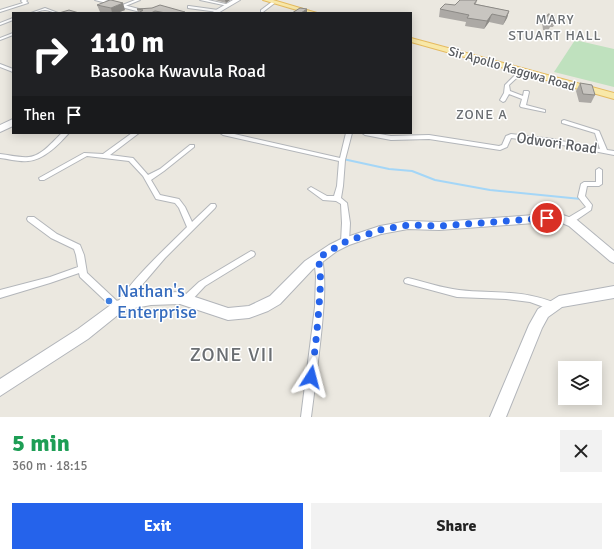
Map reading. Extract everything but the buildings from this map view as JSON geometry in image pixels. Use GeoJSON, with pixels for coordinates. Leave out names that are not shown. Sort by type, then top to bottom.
{"type":"FeatureCollection","features":[{"type":"Feature","properties":{"kind":"main road"},"geometry":{"type":"LineString","coordinates":[[266,0],[310,12]]}},
{"type":"Feature","properties":{"kind":"main road","name":"Sir Apollo Kaggwa Road"},"geometry":{"type":"LineString","coordinates":[[412,40],[614,96]]}},
{"type":"Feature","properties":{"kind":"street"},"geometry":{"type":"LineString","coordinates":[[0,11],[26,4],[23,1],[25,0]]}},
{"type":"Feature","properties":{"kind":"street"},"geometry":{"type":"LineString","coordinates":[[98,0],[147,12]]}},
{"type":"Feature","properties":{"kind":"street"},"geometry":{"type":"LineString","coordinates":[[122,6],[138,0]]}},
{"type":"Feature","properties":{"kind":"street"},"geometry":{"type":"LineString","coordinates":[[202,0],[228,5]]}},
{"type":"Feature","properties":{"kind":"street"},"geometry":{"type":"LineString","coordinates":[[189,8],[216,12],[238,0]]}},
{"type":"Feature","properties":{"kind":"street"},"geometry":{"type":"LineString","coordinates":[[262,11],[274,2]]}},
{"type":"Feature","properties":{"kind":"street"},"geometry":{"type":"LineString","coordinates":[[37,12],[45,10],[52,12]]}},
{"type":"Feature","properties":{"kind":"street"},"geometry":{"type":"LineString","coordinates":[[0,24],[12,20]]}},
{"type":"Feature","properties":{"kind":"street"},"geometry":{"type":"LineString","coordinates":[[0,39],[12,34]]}},
{"type":"Feature","properties":{"kind":"street"},"geometry":{"type":"LineString","coordinates":[[0,65],[12,71]]}},
{"type":"Feature","properties":{"kind":"street"},"geometry":{"type":"LineString","coordinates":[[503,100],[507,92],[507,85],[522,70]]}},
{"type":"Feature","properties":{"kind":"street"},"geometry":{"type":"LineString","coordinates":[[507,92],[524,98]]}},
{"type":"Feature","properties":{"kind":"street"},"geometry":{"type":"LineString","coordinates":[[526,92],[523,106],[543,111]]}},
{"type":"Feature","properties":{"kind":"street"},"geometry":{"type":"LineString","coordinates":[[564,122],[598,132],[604,150]]}},
{"type":"Feature","properties":{"kind":"street"},"geometry":{"type":"LineString","coordinates":[[0,129],[11,124]]}},
{"type":"Feature","properties":{"kind":"street"},"geometry":{"type":"LineString","coordinates":[[0,156],[27,159],[35,157],[50,147],[65,134]]}},
{"type":"Feature","properties":{"kind":"street"},"geometry":{"type":"LineString","coordinates":[[104,156],[135,134]]}},
{"type":"Feature","properties":{"kind":"street"},"geometry":{"type":"LineString","coordinates":[[227,134],[342,160]]}},
{"type":"Feature","properties":{"kind":"street"},"geometry":{"type":"LineString","coordinates":[[337,199],[340,186],[342,160],[349,134]]}},
{"type":"Feature","properties":{"kind":"street","name":"Odwori Road"},"geometry":{"type":"LineString","coordinates":[[370,134],[391,138],[429,137],[500,148],[505,146],[507,138],[511,136],[604,150],[614,153]]}},
{"type":"Feature","properties":{"kind":"street"},"geometry":{"type":"LineString","coordinates":[[147,179],[162,170],[192,146]]}},
{"type":"Feature","properties":{"kind":"street"},"geometry":{"type":"LineString","coordinates":[[42,178],[83,155],[88,154],[131,159],[147,179],[158,197],[176,200],[182,207],[190,227]]}},
{"type":"Feature","properties":{"kind":"street"},"geometry":{"type":"LineString","coordinates":[[571,222],[589,208],[589,205],[581,197],[581,193],[584,184],[599,184],[599,170]]}},
{"type":"Feature","properties":{"kind":"street"},"geometry":{"type":"LineString","coordinates":[[311,189],[325,198],[337,199],[344,203],[346,224],[345,242]]}},
{"type":"Feature","properties":{"kind":"street"},"geometry":{"type":"LineString","coordinates":[[0,388],[83,334],[120,306],[162,256],[213,206]]}},
{"type":"Feature","properties":{"kind":"street"},"geometry":{"type":"LineString","coordinates":[[31,218],[54,236],[77,247],[80,255],[83,275],[120,306]]}},
{"type":"Feature","properties":{"kind":"street"},"geometry":{"type":"LineString","coordinates":[[120,306],[151,299],[187,299],[228,314],[249,312],[263,307],[275,300],[318,258],[345,242],[380,230],[408,225],[439,226],[547,218],[571,222],[614,258]]}},
{"type":"Feature","properties":{"kind":"street"},"geometry":{"type":"LineString","coordinates":[[187,299],[202,284],[251,254]]}},
{"type":"Feature","properties":{"kind":"street"},"geometry":{"type":"LineString","coordinates":[[306,417],[316,348],[321,284],[318,258]]}},
{"type":"Feature","properties":{"kind":"street"},"geometry":{"type":"LineString","coordinates":[[0,294],[50,280],[81,268]]}},
{"type":"Feature","properties":{"kind":"street"},"geometry":{"type":"LineString","coordinates":[[408,281],[458,293],[502,295],[543,301],[552,306]]}},
{"type":"Feature","properties":{"kind":"street"},"geometry":{"type":"LineString","coordinates":[[498,417],[536,325],[543,314],[559,302],[614,292]]}},
{"type":"Feature","properties":{"kind":"green space"},"geometry":{"type":"Polygon","coordinates":[[[575,40],[614,49],[614,87],[554,72],[575,40]]]}},
{"type":"Feature","properties":{"kind":"waterway"},"geometry":{"type":"LineString","coordinates":[[343,159],[389,169],[412,171],[435,180],[490,190],[581,199]]}},
{"type":"Feature","properties":{"kind":"place","name":"Nathan's Enterprise"},"geometry":{"type":"Point","coordinates":[109,301]}},
{"type":"Feature","properties":{"kind":"district","name":"MARY STUART HALL"},"geometry":{"type":"Point","coordinates":[555,28]}},
{"type":"Feature","properties":{"kind":"district","name":"ZONE A"},"geometry":{"type":"Point","coordinates":[482,114]}},
{"type":"Feature","properties":{"kind":"district","name":"ZONE VII"},"geometry":{"type":"Point","coordinates":[232,354]}},
{"type":"Feature","properties":{"kind":"route"},"geometry":{"type":"LineString","coordinates":[[311,377],[316,348],[321,284],[318,258],[345,242],[380,230],[408,225],[439,226],[547,218]]}}]}
